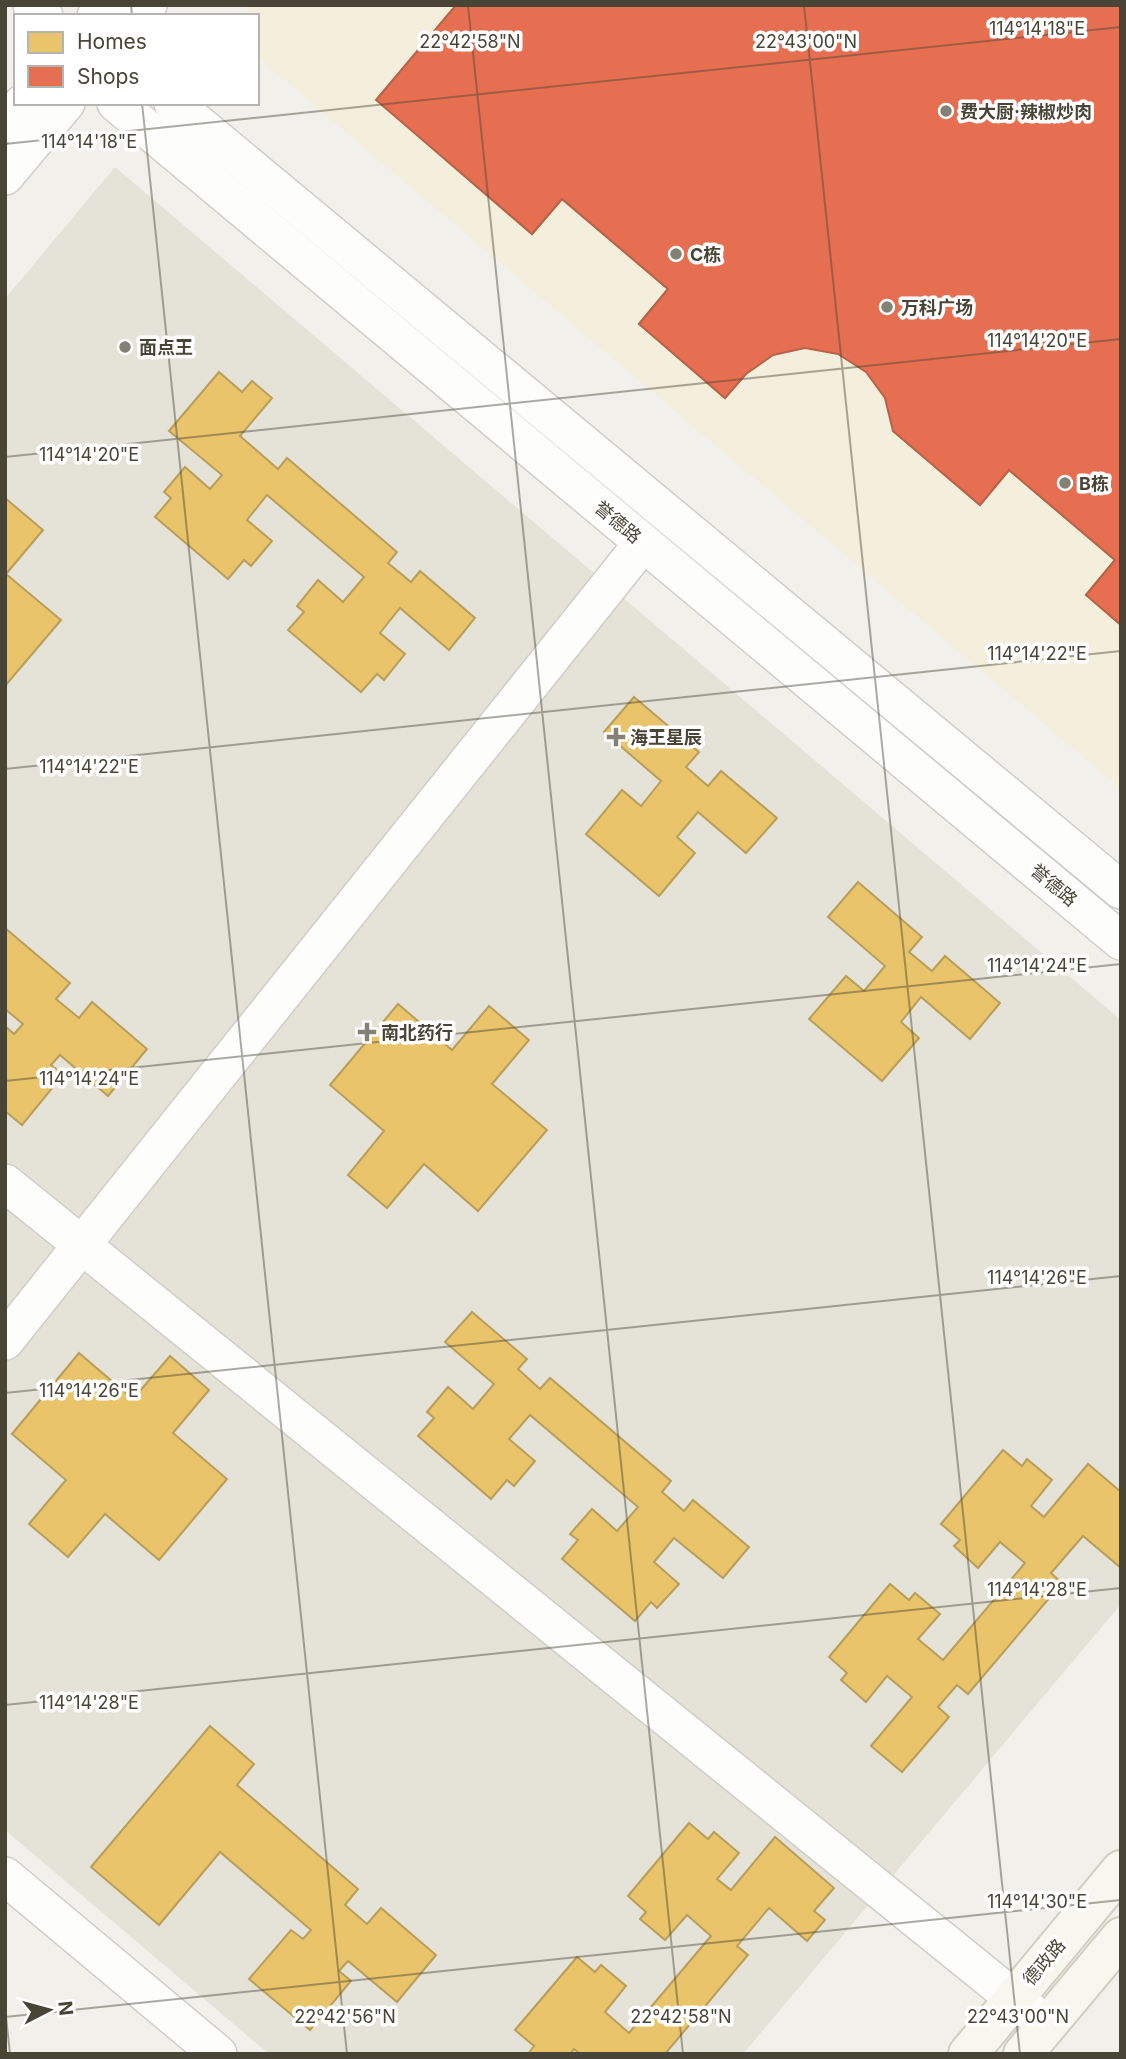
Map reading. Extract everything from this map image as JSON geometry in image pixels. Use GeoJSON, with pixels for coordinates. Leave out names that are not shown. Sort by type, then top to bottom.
{"type":"FeatureCollection","features":[{"type":"Feature","properties":{"kind":"main road","name":"德政路"},"geometry":{"type":"LineString","coordinates":[[968,2054],[1121,1870]]}},
{"type":"Feature","properties":{"kind":"main road"},"geometry":{"type":"LineString","coordinates":[[1035,2040],[1121,1937]]}},
{"type":"Feature","properties":{"kind":"street"},"geometry":{"type":"LineString","coordinates":[[5,124],[21,105]]}},
{"type":"Feature","properties":{"kind":"street"},"geometry":{"type":"LineString","coordinates":[[5,176],[64,105]]}},
{"type":"Feature","properties":{"kind":"street","name":"誉德路"},"geometry":{"type":"LineString","coordinates":[[118,105],[1121,941]]}},
{"type":"Feature","properties":{"kind":"street"},"geometry":{"type":"LineString","coordinates":[[175,105],[1121,890]]}},
{"type":"Feature","properties":{"kind":"street"},"geometry":{"type":"LineString","coordinates":[[5,1341],[643,543]]}},
{"type":"Feature","properties":{"kind":"street"},"geometry":{"type":"LineString","coordinates":[[5,1183],[1014,1998],[1035,2040]]}},
{"type":"Feature","properties":{"kind":"street"},"geometry":{"type":"LineString","coordinates":[[5,1876],[218,2054]]}},
{"type":"Feature","properties":{"kind":"shaded area","name":"万科广场"},"geometry":{"type":"Polygon","coordinates":[[[251,5],[1121,5],[1121,789],[259,59],[259,14],[244,14],[251,5]]]}},
{"type":"Feature","properties":{"kind":"shaded area"},"geometry":{"type":"Polygon","coordinates":[[[115,167],[1121,1020],[1121,1604],[743,2054],[269,2054],[5,1830],[5,299],[115,167]]]}},
{"type":"Feature","properties":{"kind":"building: Homes","name":"C栋"},"geometry":{"type":"Polygon","coordinates":[[[508,86],[562,131],[569,123],[616,161],[608,170],[688,239],[695,230],[742,270],[734,278],[788,324],[725,398],[639,324],[668,289],[562,199],[532,234],[446,160],[508,86]]]}},
{"type":"Feature","properties":{"kind":"building: Homes","name":"B栋"},"geometry":{"type":"Polygon","coordinates":[[[956,357],[1009,402],[1016,394],[1063,433],[1055,441],[1121,497],[1121,625],[1086,595],[1115,560],[1009,470],[980,505],[893,431],[956,357]]]}},
{"type":"Feature","properties":{"kind":"building: Homes"},"geometry":{"type":"Polygon","coordinates":[[[219,372],[242,392],[252,381],[272,398],[240,436],[278,469],[287,458],[397,552],[388,563],[411,582],[420,571],[475,618],[449,650],[400,608],[380,633],[405,654],[384,680],[377,674],[361,692],[288,630],[304,612],[297,606],[318,580],[343,602],[364,577],[267,495],[247,520],[272,541],[251,566],[244,560],[228,579],[155,517],[171,498],[164,492],[185,467],[210,489],[222,475],[169,431],[219,372]]]}},
{"type":"Feature","properties":{"kind":"building: Homes"},"geometry":{"type":"Polygon","coordinates":[[[5,498],[43,530],[6,574],[61,620],[5,686],[5,498]]]}},
{"type":"Feature","properties":{"kind":"building: Homes"},"geometry":{"type":"Polygon","coordinates":[[[634,697],[699,752],[686,767],[708,786],[721,771],[777,818],[746,853],[698,812],[677,837],[695,853],[659,896],[586,834],[622,790],[641,806],[661,781],[604,732],[634,697]]]}},
{"type":"Feature","properties":{"kind":"building: Homes"},"geometry":{"type":"Polygon","coordinates":[[[858,882],[922,937],[909,952],[932,971],[945,956],[1000,1003],[970,1039],[921,997],[901,1022],[919,1038],[882,1081],[809,1019],[846,976],[864,991],[885,966],[828,917],[858,882]]]}},
{"type":"Feature","properties":{"kind":"building: Homes"},"geometry":{"type":"Polygon","coordinates":[[[5,928],[70,983],[56,999],[79,1018],[92,1002],[147,1049],[108,1096],[60,1055],[51,1065],[63,1075],[22,1125],[5,1111],[5,1026],[14,1034],[23,1024],[5,1009],[5,928]]]}},
{"type":"Feature","properties":{"kind":"building: Homes"},"geometry":{"type":"Polygon","coordinates":[[[398,1004],[452,1050],[489,1006],[529,1040],[492,1084],[547,1130],[478,1211],[424,1164],[387,1208],[348,1175],[384,1131],[330,1085],[398,1004]]]}},
{"type":"Feature","properties":{"kind":"building: Homes"},"geometry":{"type":"Polygon","coordinates":[[[472,1312],[527,1359],[518,1369],[540,1389],[550,1378],[671,1481],[662,1492],[684,1511],[693,1500],[749,1547],[723,1578],[674,1538],[654,1562],[679,1584],[657,1608],[651,1602],[635,1621],[562,1559],[578,1540],[570,1534],[592,1509],[617,1531],[638,1507],[530,1415],[509,1439],[535,1461],[514,1486],[507,1480],[491,1499],[418,1436],[434,1418],[427,1412],[448,1387],[473,1409],[494,1384],[445,1342],[472,1312]]]}},
{"type":"Feature","properties":{"kind":"building: Homes"},"geometry":{"type":"Polygon","coordinates":[[[79,1353],[133,1399],[170,1356],[209,1390],[173,1433],[227,1479],[159,1560],[105,1514],[68,1557],[29,1524],[66,1480],[12,1434],[79,1353]]]}},
{"type":"Feature","properties":{"kind":"building: Homes"},"geometry":{"type":"Polygon","coordinates":[[[1003,1450],[1022,1466],[1027,1459],[1052,1480],[1031,1506],[1044,1517],[1088,1464],[1121,1492],[1121,1568],[1083,1536],[1051,1573],[1062,1583],[968,1694],[957,1685],[938,1707],[949,1717],[902,1772],[871,1746],[912,1697],[887,1676],[866,1702],[841,1680],[847,1673],[829,1657],[890,1584],[909,1600],[915,1593],[940,1614],[918,1639],[943,1660],[1025,1563],[1000,1542],[978,1568],[954,1546],[960,1540],[941,1524],[1003,1450]]]}},
{"type":"Feature","properties":{"kind":"building: Homes"},"geometry":{"type":"Polygon","coordinates":[[[210,1726],[254,1764],[237,1785],[358,1889],[345,1905],[367,1924],[381,1908],[436,1955],[397,2002],[348,1961],[339,1971],[351,1981],[310,2030],[249,1979],[291,1930],[303,1939],[311,1930],[220,1852],[159,1925],[91,1867],[210,1726]]]}},
{"type":"Feature","properties":{"kind":"building: Homes"},"geometry":{"type":"Polygon","coordinates":[[[689,1823],[708,1839],[714,1832],[739,1853],[717,1879],[731,1890],[775,1837],[834,1888],[814,1911],[825,1920],[807,1941],[769,1908],[737,1946],[748,1955],[665,2054],[580,2054],[574,2049],[570,2054],[528,2054],[534,2046],[515,2030],[577,1957],[595,1972],[601,1965],[626,1986],[605,2012],[629,2033],[711,1936],[687,1915],[665,1940],[640,1919],[646,1912],[628,1896],[689,1823]]]}},
{"type":"Feature","properties":{"kind":"building: Shops","name":"万科广场"},"geometry":{"type":"Polygon","coordinates":[[[456,5],[1121,5],[1121,625],[1086,595],[1115,560],[1009,470],[980,505],[893,431],[885,398],[866,372],[838,354],[805,348],[773,355],[746,374],[725,398],[639,324],[668,289],[562,199],[532,234],[376,100],[456,5]]]}},
{"type":"Feature","properties":{"kind":"place","name":"费大厨·辣椒炒肉"},"geometry":{"type":"Point","coordinates":[946,111]}},
{"type":"Feature","properties":{"kind":"place","name":"C栋"},"geometry":{"type":"Point","coordinates":[676,254]}},
{"type":"Feature","properties":{"kind":"place","name":"万科广场"},"geometry":{"type":"Point","coordinates":[887,307]}},
{"type":"Feature","properties":{"kind":"place","name":"面点王"},"geometry":{"type":"Point","coordinates":[125,347]}},
{"type":"Feature","properties":{"kind":"place","name":"B栋"},"geometry":{"type":"Point","coordinates":[1065,483]}},
{"type":"Feature","properties":{"kind":"place","name":"海王星辰"},"geometry":{"type":"Point","coordinates":[616,737]}},
{"type":"Feature","properties":{"kind":"place","name":"南北药行"},"geometry":{"type":"Point","coordinates":[367,1032]}}]}
